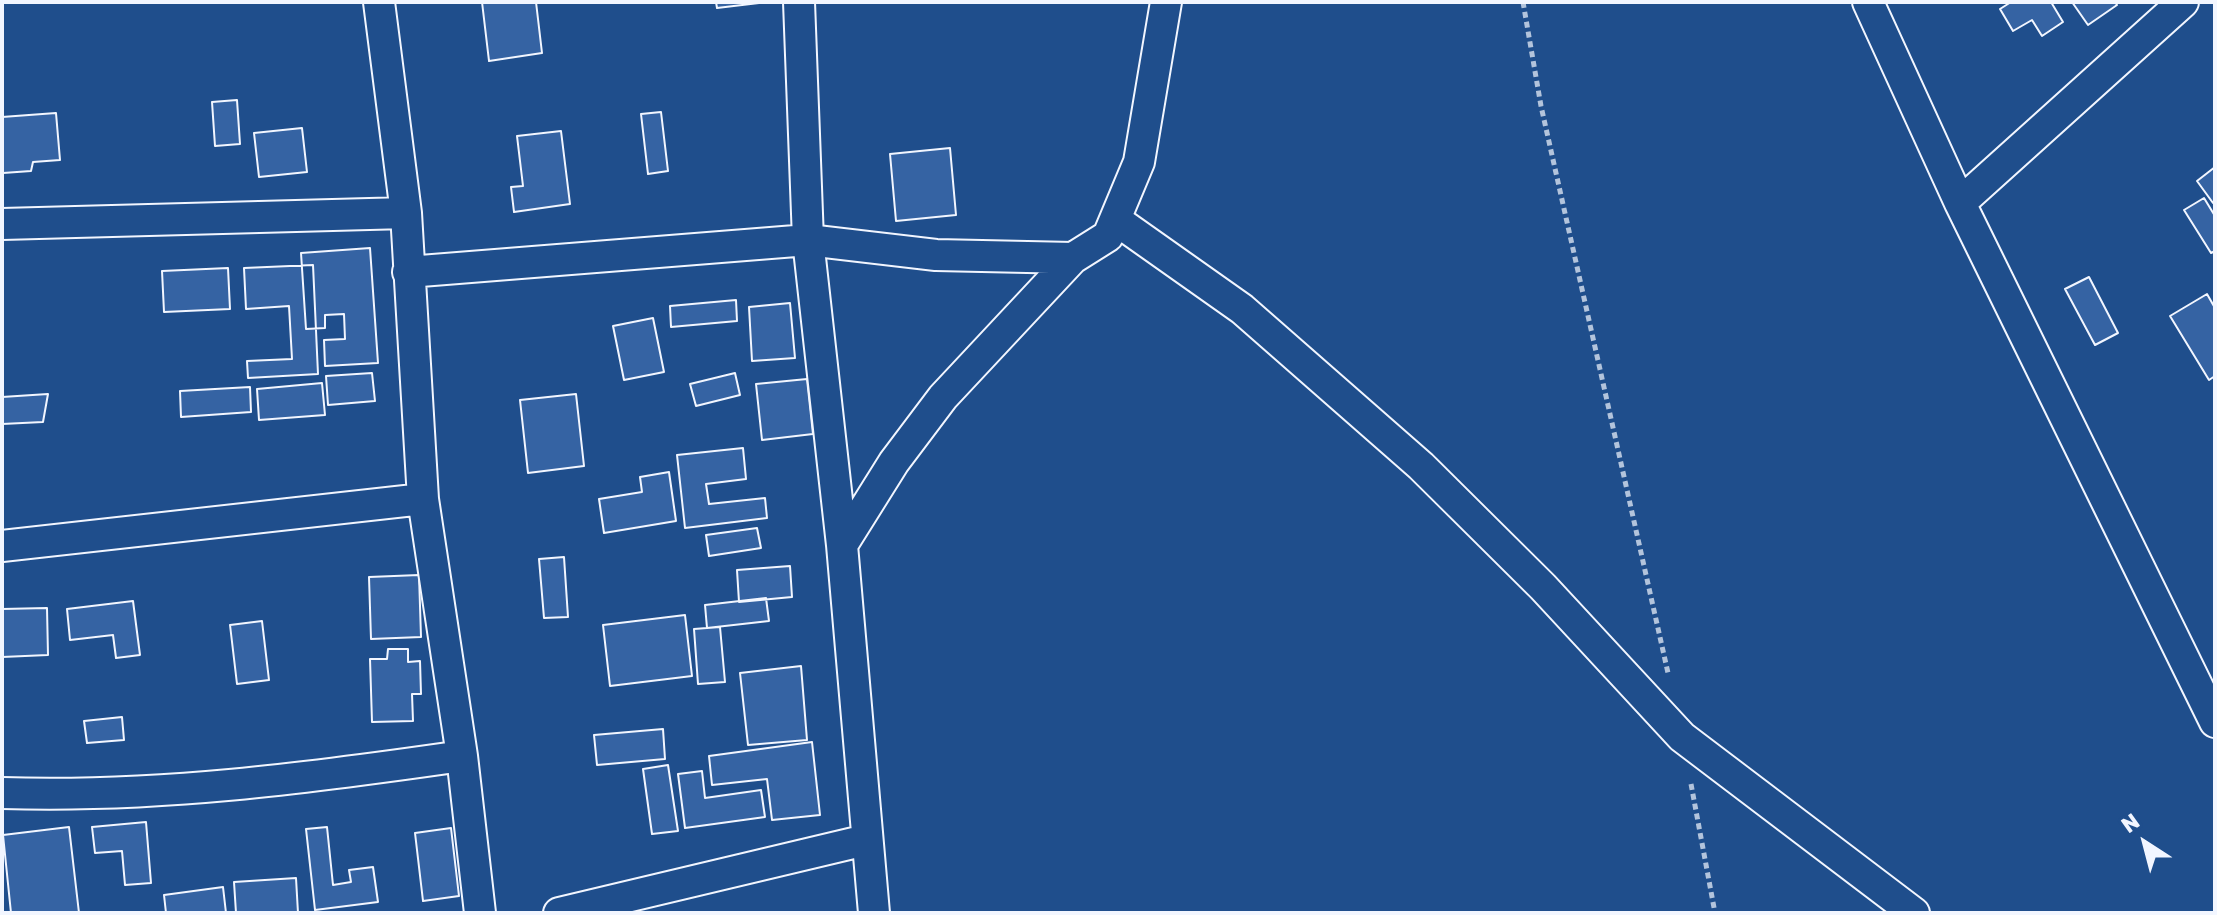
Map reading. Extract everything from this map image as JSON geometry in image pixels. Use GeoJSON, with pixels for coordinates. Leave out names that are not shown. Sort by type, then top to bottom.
{"type":"FeatureCollection","features":[{"type":"Feature","properties":{"kind":"street"},"geometry":{"type":"LineString","coordinates":[[379,2],[406,213],[423,499],[462,756],[480,913]]}},
{"type":"Feature","properties":{"kind":"street"},"geometry":{"type":"LineString","coordinates":[[799,2],[808,240],[842,545],[874,913]]}},
{"type":"Feature","properties":{"kind":"street"},"geometry":{"type":"LineString","coordinates":[[842,545],[894,462],[943,397],[1073,258],[1108,236],[1139,162],[1166,2]]}},
{"type":"Feature","properties":{"kind":"street"},"geometry":{"type":"LineString","coordinates":[[1868,2],[1960,203],[2215,722]]}},
{"type":"Feature","properties":{"kind":"street"},"geometry":{"type":"LineString","coordinates":[[1960,203],[2183,2]]}},
{"type":"Feature","properties":{"kind":"street"},"geometry":{"type":"LineString","coordinates":[[2,224],[406,213]]}},
{"type":"Feature","properties":{"kind":"street"},"geometry":{"type":"LineString","coordinates":[[1116,220],[1242,309],[1421,466],[1543,587],[1682,737],[1914,913]]}},
{"type":"Feature","properties":{"kind":"street"},"geometry":{"type":"LineString","coordinates":[[408,272],[808,240],[936,255],[1073,258]]}},
{"type":"Feature","properties":{"kind":"street"},"geometry":{"type":"LineString","coordinates":[[2,546],[423,499]]}},
{"type":"Feature","properties":{"kind":"street"},"geometry":{"type":"LineString","coordinates":[[2,793],[80,795],[272,783],[462,756]]}},
{"type":"Feature","properties":{"kind":"street"},"geometry":{"type":"LineString","coordinates":[[559,913],[866,840]]}},
{"type":"Feature","properties":{"kind":"path"},"geometry":{"type":"LineString","coordinates":[[1523,2],[1541,106],[1669,677]]}},
{"type":"Feature","properties":{"kind":"path"},"geometry":{"type":"LineString","coordinates":[[1682,737],[1715,913]]}},
{"type":"Feature","properties":{"kind":"building"},"geometry":{"type":"Polygon","coordinates":[[[482,2],[536,2],[542,53],[489,61],[482,2]]]}},
{"type":"Feature","properties":{"kind":"building"},"geometry":{"type":"Polygon","coordinates":[[[716,2],[759,2],[759,3],[717,8],[716,2]]]}},
{"type":"Feature","properties":{"kind":"building"},"geometry":{"type":"Polygon","coordinates":[[[2011,2],[2051,2],[2063,22],[2042,36],[2032,20],[2013,31],[2000,9],[2011,2]]]}},
{"type":"Feature","properties":{"kind":"building"},"geometry":{"type":"Polygon","coordinates":[[[2072,2],[2115,2],[2117,5],[2088,25],[2072,2]]]}},
{"type":"Feature","properties":{"kind":"building"},"geometry":{"type":"Polygon","coordinates":[[[237,100],[240,144],[215,146],[212,102],[237,100]]]}},
{"type":"Feature","properties":{"kind":"building"},"geometry":{"type":"Polygon","coordinates":[[[661,112],[668,171],[648,174],[641,114],[661,112]]]}},
{"type":"Feature","properties":{"kind":"building"},"geometry":{"type":"Polygon","coordinates":[[[56,113],[60,160],[33,162],[31,171],[3,173],[2,117],[56,113]]]}},
{"type":"Feature","properties":{"kind":"building"},"geometry":{"type":"Polygon","coordinates":[[[302,128],[307,172],[259,177],[254,133],[302,128]]]}},
{"type":"Feature","properties":{"kind":"building"},"geometry":{"type":"Polygon","coordinates":[[[561,131],[570,204],[514,212],[511,187],[523,186],[517,136],[561,131]]]}},
{"type":"Feature","properties":{"kind":"building"},"geometry":{"type":"Polygon","coordinates":[[[950,148],[956,215],[896,221],[890,154],[950,148]]]}},
{"type":"Feature","properties":{"kind":"building"},"geometry":{"type":"Polygon","coordinates":[[[2215,167],[2215,202],[2213,203],[2197,181],[2215,167]]]}},
{"type":"Feature","properties":{"kind":"building"},"geometry":{"type":"Polygon","coordinates":[[[2204,198],[2215,216],[2215,251],[2211,253],[2184,210],[2204,198]]]}},
{"type":"Feature","properties":{"kind":"building"},"geometry":{"type":"Polygon","coordinates":[[[370,248],[378,363],[325,366],[324,340],[345,339],[344,314],[325,315],[325,328],[306,329],[301,253],[370,248]]]}},
{"type":"Feature","properties":{"kind":"building"},"geometry":{"type":"Polygon","coordinates":[[[313,265],[318,374],[248,378],[247,361],[292,359],[289,306],[246,309],[244,268],[313,265]]]}},
{"type":"Feature","properties":{"kind":"building"},"geometry":{"type":"Polygon","coordinates":[[[228,268],[230,309],[164,312],[162,271],[228,268]]]}},
{"type":"Feature","properties":{"kind":"building"},"geometry":{"type":"Polygon","coordinates":[[[2089,277],[2118,333],[2095,345],[2065,289],[2089,277]]]}},
{"type":"Feature","properties":{"kind":"building"},"geometry":{"type":"Polygon","coordinates":[[[2207,294],[2215,308],[2215,376],[2209,380],[2170,316],[2207,294]]]}},
{"type":"Feature","properties":{"kind":"building"},"geometry":{"type":"Polygon","coordinates":[[[736,300],[737,321],[671,327],[670,306],[736,300]]]}},
{"type":"Feature","properties":{"kind":"building"},"geometry":{"type":"Polygon","coordinates":[[[790,303],[795,358],[752,361],[749,307],[790,303]]]}},
{"type":"Feature","properties":{"kind":"building"},"geometry":{"type":"Polygon","coordinates":[[[653,318],[664,372],[624,380],[613,326],[653,318]]]}},
{"type":"Feature","properties":{"kind":"building"},"geometry":{"type":"Polygon","coordinates":[[[372,373],[375,401],[328,405],[326,376],[372,373]]]}},
{"type":"Feature","properties":{"kind":"building"},"geometry":{"type":"Polygon","coordinates":[[[735,373],[740,395],[696,406],[690,384],[735,373]]]}},
{"type":"Feature","properties":{"kind":"building"},"geometry":{"type":"Polygon","coordinates":[[[807,379],[813,434],[762,440],[756,384],[807,379]]]}},
{"type":"Feature","properties":{"kind":"building"},"geometry":{"type":"Polygon","coordinates":[[[322,383],[325,415],[259,420],[257,389],[322,383]]]}},
{"type":"Feature","properties":{"kind":"building"},"geometry":{"type":"Polygon","coordinates":[[[250,387],[251,412],[181,417],[180,391],[250,387]]]}},
{"type":"Feature","properties":{"kind":"building"},"geometry":{"type":"Polygon","coordinates":[[[48,394],[43,422],[2,424],[2,397],[48,394]]]}},
{"type":"Feature","properties":{"kind":"building"},"geometry":{"type":"Polygon","coordinates":[[[576,394],[584,466],[528,473],[520,400],[576,394]]]}},
{"type":"Feature","properties":{"kind":"building"},"geometry":{"type":"Polygon","coordinates":[[[743,448],[746,479],[706,484],[709,504],[765,498],[767,518],[685,528],[677,455],[743,448]]]}},
{"type":"Feature","properties":{"kind":"building"},"geometry":{"type":"Polygon","coordinates":[[[669,472],[676,521],[604,533],[599,499],[642,492],[640,477],[669,472]]]}},
{"type":"Feature","properties":{"kind":"building"},"geometry":{"type":"Polygon","coordinates":[[[757,528],[761,548],[709,556],[706,535],[757,528]]]}},
{"type":"Feature","properties":{"kind":"building"},"geometry":{"type":"Polygon","coordinates":[[[564,557],[568,617],[544,618],[539,559],[564,557]]]}},
{"type":"Feature","properties":{"kind":"building"},"geometry":{"type":"Polygon","coordinates":[[[790,566],[792,597],[739,602],[737,570],[790,566]]]}},
{"type":"Feature","properties":{"kind":"building"},"geometry":{"type":"Polygon","coordinates":[[[419,575],[421,637],[371,639],[369,577],[419,575]]]}},
{"type":"Feature","properties":{"kind":"building"},"geometry":{"type":"Polygon","coordinates":[[[766,598],[769,621],[707,628],[705,605],[766,598]]]}},
{"type":"Feature","properties":{"kind":"building"},"geometry":{"type":"Polygon","coordinates":[[[133,601],[140,655],[116,658],[113,635],[70,640],[67,609],[133,601]]]}},
{"type":"Feature","properties":{"kind":"building"},"geometry":{"type":"Polygon","coordinates":[[[47,608],[48,655],[2,657],[2,609],[47,608]]]}},
{"type":"Feature","properties":{"kind":"building"},"geometry":{"type":"Polygon","coordinates":[[[685,615],[692,676],[610,686],[603,625],[685,615]]]}},
{"type":"Feature","properties":{"kind":"building"},"geometry":{"type":"Polygon","coordinates":[[[262,621],[269,680],[237,684],[230,625],[262,621]]]}},
{"type":"Feature","properties":{"kind":"building"},"geometry":{"type":"Polygon","coordinates":[[[720,627],[725,682],[698,684],[694,629],[720,627]]]}},
{"type":"Feature","properties":{"kind":"building"},"geometry":{"type":"Polygon","coordinates":[[[388,649],[408,649],[408,662],[420,661],[421,694],[412,694],[413,721],[372,722],[370,659],[387,659],[388,649]]]}},
{"type":"Feature","properties":{"kind":"building"},"geometry":{"type":"Polygon","coordinates":[[[801,666],[807,740],[748,745],[740,673],[801,666]]]}},
{"type":"Feature","properties":{"kind":"building"},"geometry":{"type":"Polygon","coordinates":[[[122,717],[124,740],[87,743],[84,721],[122,717]]]}},
{"type":"Feature","properties":{"kind":"building"},"geometry":{"type":"Polygon","coordinates":[[[663,729],[665,759],[597,765],[594,735],[663,729]]]}},
{"type":"Feature","properties":{"kind":"building"},"geometry":{"type":"Polygon","coordinates":[[[812,742],[820,815],[772,820],[767,779],[712,785],[709,756],[812,742]]]}},
{"type":"Feature","properties":{"kind":"building"},"geometry":{"type":"Polygon","coordinates":[[[668,765],[678,831],[652,834],[643,769],[668,765]]]}},
{"type":"Feature","properties":{"kind":"building"},"geometry":{"type":"Polygon","coordinates":[[[702,771],[705,798],[761,790],[765,817],[685,828],[678,774],[702,771]]]}},
{"type":"Feature","properties":{"kind":"building"},"geometry":{"type":"Polygon","coordinates":[[[146,822],[151,883],[125,885],[122,851],[95,853],[92,827],[146,822]]]}},
{"type":"Feature","properties":{"kind":"building"},"geometry":{"type":"Polygon","coordinates":[[[69,827],[79,913],[11,913],[3,835],[69,827]]]}},
{"type":"Feature","properties":{"kind":"building"},"geometry":{"type":"Polygon","coordinates":[[[327,827],[333,885],[351,882],[349,870],[373,867],[378,902],[315,910],[306,829],[327,827]]]}},
{"type":"Feature","properties":{"kind":"building"},"geometry":{"type":"Polygon","coordinates":[[[451,828],[459,896],[423,901],[415,833],[451,828]]]}},
{"type":"Feature","properties":{"kind":"building"},"geometry":{"type":"Polygon","coordinates":[[[296,878],[298,913],[236,913],[234,882],[296,878]]]}},
{"type":"Feature","properties":{"kind":"building"},"geometry":{"type":"Polygon","coordinates":[[[223,887],[226,913],[166,913],[164,895],[223,887]]]}}]}
